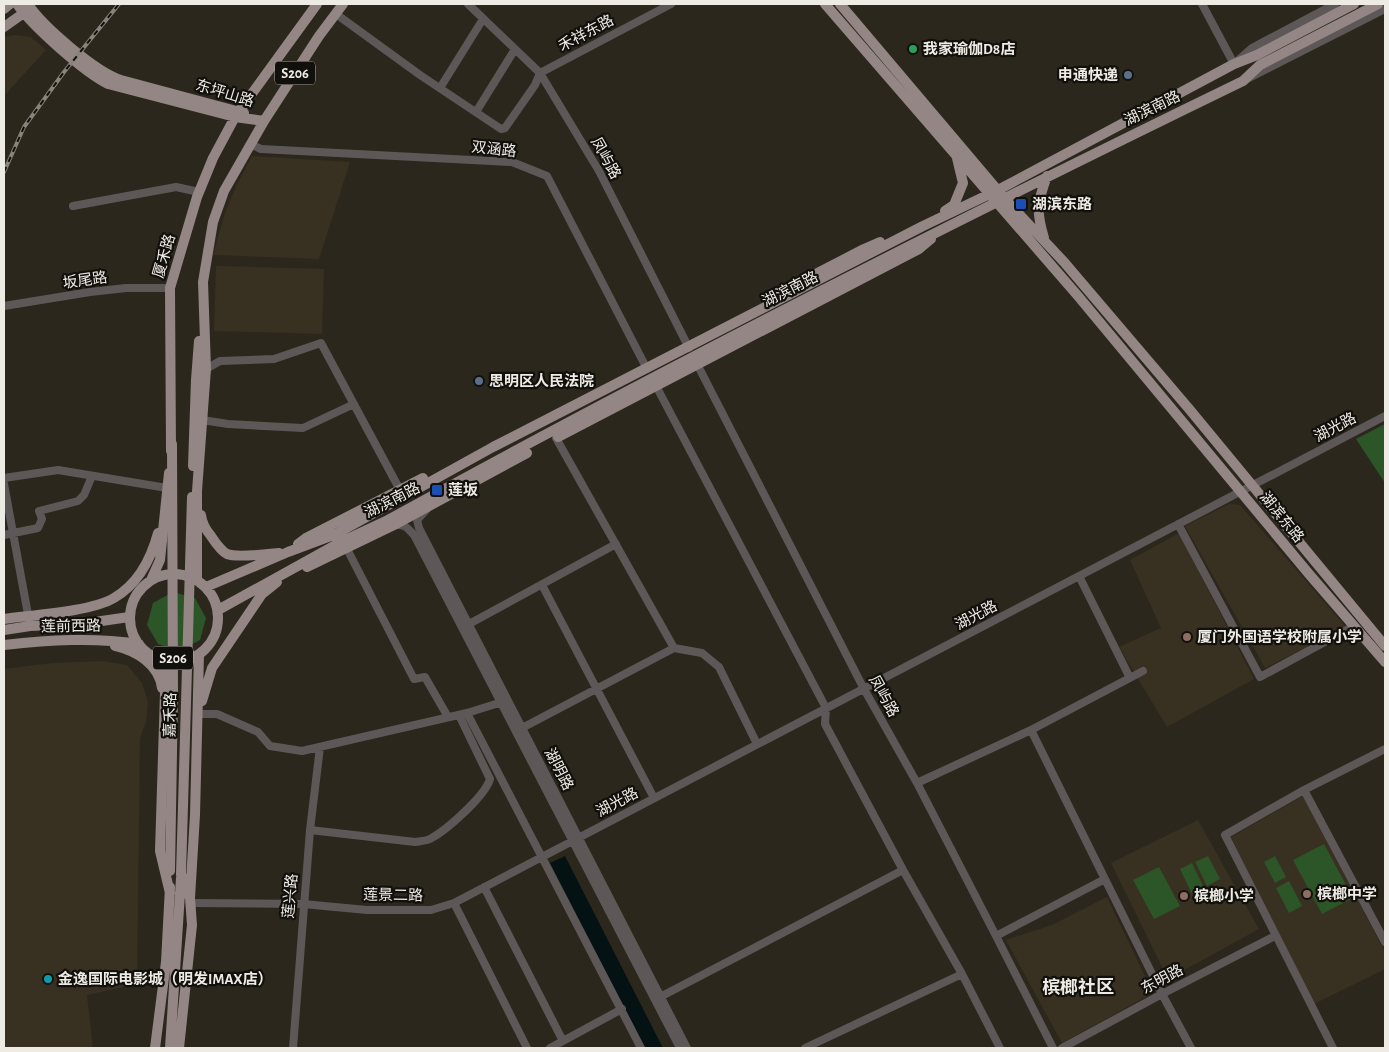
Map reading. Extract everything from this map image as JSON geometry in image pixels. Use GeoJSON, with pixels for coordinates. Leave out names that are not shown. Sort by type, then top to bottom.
{"type":"FeatureCollection","features":[{"type":"Feature","properties":{"kind":"main road"},"geometry":{"type":"LineString","coordinates":[[4,9],[10,4]]}},
{"type":"Feature","properties":{"kind":"main road","name":"东坪山路"},"geometry":{"type":"LineString","coordinates":[[17,4],[29,7],[39,29],[101,80],[119,87],[264,121]]}},
{"type":"Feature","properties":{"kind":"main road","name":"厦禾路"},"geometry":{"type":"LineString","coordinates":[[151,580],[160,560],[172,444],[170,288],[199,192],[213,158],[237,114],[317,4]]}},
{"type":"Feature","properties":{"kind":"main road","name":"S206"},"geometry":{"type":"LineString","coordinates":[[202,584],[194,494],[206,369],[203,282],[213,222],[224,191],[250,144],[319,36],[343,4]]}},
{"type":"Feature","properties":{"kind":"main road","name":"湖滨东路"},"geometry":{"type":"LineString","coordinates":[[825,4],[957,157],[993,192]]}},
{"type":"Feature","properties":{"kind":"main road","name":"湖滨东路"},"geometry":{"type":"LineString","coordinates":[[840,4],[1078,296],[1385,662]]}},
{"type":"Feature","properties":{"kind":"main road","name":"湖滨南路"},"geometry":{"type":"LineString","coordinates":[[218,610],[343,541],[388,520],[654,382],[691,353],[864,248],[924,226],[993,192],[1234,64],[1257,55],[1354,4]]}},
{"type":"Feature","properties":{"kind":"main road","name":"湖滨南路"},"geometry":{"type":"LineString","coordinates":[[288,552],[306,538],[646,366],[691,353],[1046,176],[1243,81],[1260,65],[1378,4]]}},
{"type":"Feature","properties":{"kind":"main road"},"geometry":{"type":"LineString","coordinates":[[4,26],[29,7]]}},
{"type":"Feature","properties":{"kind":"main road"},"geometry":{"type":"LineString","coordinates":[[924,226],[954,205],[963,183],[957,157]]}},
{"type":"Feature","properties":{"kind":"main road"},"geometry":{"type":"LineString","coordinates":[[1046,176],[1038,199],[1039,222],[1044,240],[1064,262]]}},
{"type":"Feature","properties":{"kind":"main road","name":"湖滨东路"},"geometry":{"type":"LineString","coordinates":[[1000,200],[1064,262],[1385,646]]}},
{"type":"Feature","properties":{"kind":"main road","name":"嘉禾路"},"geometry":{"type":"LineString","coordinates":[[170,1048],[181,874],[196,380],[203,292]]}},
{"type":"Feature","properties":{"kind":"main road","name":"湖滨南路"},"geometry":{"type":"LineString","coordinates":[[202,584],[336,534],[493,447],[646,366]]}},
{"type":"Feature","properties":{"kind":"main road"},"geometry":{"type":"LineString","coordinates":[[251,591],[347,549],[394,525],[556,438],[654,382]]}},
{"type":"Feature","properties":{"kind":"main road","name":"嘉禾路"},"geometry":{"type":"LineString","coordinates":[[155,1048],[166,962],[170,893],[173,692],[172,444]]}},
{"type":"Feature","properties":{"kind":"main road"},"geometry":{"type":"LineString","coordinates":[[4,619],[29,621],[86,608],[113,598],[133,582],[153,552],[167,490]]}},
{"type":"Feature","properties":{"kind":"main road"},"geometry":{"type":"LineString","coordinates":[[194,494],[202,521],[219,547],[228,554],[253,555],[288,552]]}},
{"type":"Feature","properties":{"kind":"main road"},"geometry":{"type":"LineString","coordinates":[[180,574],[202,584],[214,599],[218,610],[219,627],[208,646],[200,654],[177,662],[166,661],[156,658],[138,644],[133,634],[129,616],[134,599],[141,588],[151,580],[165,575],[180,574]]}},
{"type":"Feature","properties":{"kind":"main road"},"geometry":{"type":"LineString","coordinates":[[198,714],[212,668],[262,594],[282,579]]}},
{"type":"Feature","properties":{"kind":"main road","name":"莲前西路"},"geometry":{"type":"LineString","coordinates":[[4,630],[29,621],[81,624],[129,616]]}},
{"type":"Feature","properties":{"kind":"main road","name":"莲前西路"},"geometry":{"type":"LineString","coordinates":[[4,645],[56,640],[114,640],[138,644]]}},
{"type":"Feature","properties":{"kind":"main road"},"geometry":{"type":"LineString","coordinates":[[92,640],[130,650],[142,656],[161,679],[164,700]]}},
{"type":"Feature","properties":{"kind":"main road","name":"S206"},"geometry":{"type":"LineString","coordinates":[[190,901],[200,654]]}},
{"type":"Feature","properties":{"kind":"main road","name":"S206"},"geometry":{"type":"LineString","coordinates":[[166,661],[160,851],[170,893]]}},
{"type":"Feature","properties":{"kind":"main road"},"geometry":{"type":"LineString","coordinates":[[179,1048],[192,925],[190,901],[181,874]]}},
{"type":"Feature","properties":{"kind":"street","name":"凤屿路"},"geometry":{"type":"LineString","coordinates":[[468,4],[540,73],[599,171],[864,688],[917,783],[1053,1048]]}},
{"type":"Feature","properties":{"kind":"street","name":"禾祥东路"},"geometry":{"type":"LineString","coordinates":[[540,73],[656,7],[671,4]]}},
{"type":"Feature","properties":{"kind":"street"},"geometry":{"type":"LineString","coordinates":[[1202,4],[1234,64],[1252,48],[1335,4]]}},
{"type":"Feature","properties":{"kind":"street"},"geometry":{"type":"LineString","coordinates":[[1243,81],[1385,9]]}},
{"type":"Feature","properties":{"kind":"street"},"geometry":{"type":"LineString","coordinates":[[336,14],[501,130],[505,128],[535,84],[540,73]]}},
{"type":"Feature","properties":{"kind":"street"},"geometry":{"type":"LineString","coordinates":[[440,88],[483,19]]}},
{"type":"Feature","properties":{"kind":"street"},"geometry":{"type":"LineString","coordinates":[[476,112],[515,49]]}},
{"type":"Feature","properties":{"kind":"street","name":"双涵路"},"geometry":{"type":"LineString","coordinates":[[250,144],[261,150],[512,162],[547,176],[646,366]]}},
{"type":"Feature","properties":{"kind":"street"},"geometry":{"type":"LineString","coordinates":[[73,206],[176,187],[199,192]]}},
{"type":"Feature","properties":{"kind":"street","name":"坂尾路"},"geometry":{"type":"LineString","coordinates":[[4,306],[126,288],[170,288]]}},
{"type":"Feature","properties":{"kind":"street"},"geometry":{"type":"LineString","coordinates":[[206,369],[220,361],[274,359],[321,343],[400,490]]}},
{"type":"Feature","properties":{"kind":"street"},"geometry":{"type":"LineString","coordinates":[[654,382],[826,708],[825,724],[903,870],[962,974],[1000,1048]]}},
{"type":"Feature","properties":{"kind":"street"},"geometry":{"type":"LineString","coordinates":[[202,420],[228,424],[303,428],[354,404]]}},
{"type":"Feature","properties":{"kind":"street","name":"湖光路"},"geometry":{"type":"LineString","coordinates":[[576,839],[1385,416]]}},
{"type":"Feature","properties":{"kind":"street"},"geometry":{"type":"LineString","coordinates":[[556,438],[674,648]]}},
{"type":"Feature","properties":{"kind":"street"},"geometry":{"type":"LineString","coordinates":[[4,478],[58,470],[167,490]]}},
{"type":"Feature","properties":{"kind":"street"},"geometry":{"type":"LineString","coordinates":[[4,535],[38,528],[42,519],[39,511],[78,501],[84,495],[92,476]]}},
{"type":"Feature","properties":{"kind":"street"},"geometry":{"type":"LineString","coordinates":[[4,484],[29,621]]}},
{"type":"Feature","properties":{"kind":"street","name":"湖明路"},"geometry":{"type":"LineString","coordinates":[[432,505],[418,520],[419,528],[522,728],[680,1048]]}},
{"type":"Feature","properties":{"kind":"street","name":"湖明路"},"geometry":{"type":"LineString","coordinates":[[394,525],[402,524],[414,535],[687,1048]]}},
{"type":"Feature","properties":{"kind":"street"},"geometry":{"type":"LineString","coordinates":[[1178,524],[1260,677],[1354,626]]}},
{"type":"Feature","properties":{"kind":"street"},"geometry":{"type":"LineString","coordinates":[[469,624],[616,544]]}},
{"type":"Feature","properties":{"kind":"street"},"geometry":{"type":"LineString","coordinates":[[347,549],[414,679],[425,677],[448,718]]}},
{"type":"Feature","properties":{"kind":"street"},"geometry":{"type":"LineString","coordinates":[[1079,576],[1130,678]]}},
{"type":"Feature","properties":{"kind":"street"},"geometry":{"type":"LineString","coordinates":[[542,585],[654,798]]}},
{"type":"Feature","properties":{"kind":"street"},"geometry":{"type":"LineString","coordinates":[[522,728],[674,648],[702,653],[719,667],[758,744]]}},
{"type":"Feature","properties":{"kind":"street"},"geometry":{"type":"LineString","coordinates":[[917,783],[1031,730],[1143,671]]}},
{"type":"Feature","properties":{"kind":"street"},"geometry":{"type":"LineString","coordinates":[[198,714],[217,714],[258,732],[270,746],[302,751],[448,718],[502,702]]}},
{"type":"Feature","properties":{"kind":"street"},"geometry":{"type":"LineString","coordinates":[[310,830],[415,842],[429,840],[451,824],[488,787],[490,779],[463,714]]}},
{"type":"Feature","properties":{"kind":"street"},"geometry":{"type":"LineString","coordinates":[[463,714],[542,857],[641,1048]]}},
{"type":"Feature","properties":{"kind":"street"},"geometry":{"type":"LineString","coordinates":[[1031,730],[1162,994],[1191,1048]]}},
{"type":"Feature","properties":{"kind":"street","name":"莲兴路"},"geometry":{"type":"LineString","coordinates":[[293,1048],[303,904],[320,747]]}},
{"type":"Feature","properties":{"kind":"street"},"geometry":{"type":"LineString","coordinates":[[1333,1048],[1225,835],[1304,790],[1385,749]]}},
{"type":"Feature","properties":{"kind":"street"},"geometry":{"type":"LineString","coordinates":[[1304,790],[1385,942]]}},
{"type":"Feature","properties":{"kind":"street","name":"莲景二路"},"geometry":{"type":"LineString","coordinates":[[190,901],[303,904],[367,910],[431,910],[454,903],[576,839]]}},
{"type":"Feature","properties":{"kind":"street"},"geometry":{"type":"LineString","coordinates":[[660,997],[903,870]]}},
{"type":"Feature","properties":{"kind":"street"},"geometry":{"type":"LineString","coordinates":[[996,936],[1105,879]]}},
{"type":"Feature","properties":{"kind":"street"},"geometry":{"type":"LineString","coordinates":[[484,887],[563,1041]]}},
{"type":"Feature","properties":{"kind":"street"},"geometry":{"type":"LineString","coordinates":[[454,903],[527,1048]]}},
{"type":"Feature","properties":{"kind":"street","name":"东明路"},"geometry":{"type":"LineString","coordinates":[[1062,1048],[1275,936]]}},
{"type":"Feature","properties":{"kind":"street"},"geometry":{"type":"LineString","coordinates":[[805,1048],[962,974]]}},
{"type":"Feature","properties":{"kind":"street"},"geometry":{"type":"LineString","coordinates":[[550,1048],[622,1009]]}},
{"type":"Feature","properties":{"kind":"shaded area"},"geometry":{"type":"Polygon","coordinates":[[[15,35],[31,37],[46,50],[4,96],[4,37],[15,35]]]}},
{"type":"Feature","properties":{"kind":"shaded area"},"geometry":{"type":"Polygon","coordinates":[[[252,156],[350,162],[319,259],[213,255],[225,213],[237,184],[252,156]]]}},
{"type":"Feature","properties":{"kind":"shaded area"},"geometry":{"type":"Polygon","coordinates":[[[216,266],[324,269],[322,334],[214,331],[216,266]]]}},
{"type":"Feature","properties":{"kind":"shaded area"},"geometry":{"type":"Polygon","coordinates":[[[1229,504],[1240,505],[1346,627],[1265,668],[1185,526],[1229,504]]]}},
{"type":"Feature","properties":{"kind":"shaded area","name":"厦门外国语学校附属小学"},"geometry":{"type":"Polygon","coordinates":[[[1179,533],[1254,679],[1167,727],[1119,647],[1161,628],[1130,560],[1179,533]]]}},
{"type":"Feature","properties":{"kind":"shaded area"},"geometry":{"type":"Polygon","coordinates":[[[103,661],[127,665],[142,683],[148,702],[146,722],[140,738],[137,984],[87,995],[93,1048],[4,1048],[4,669],[52,663],[103,661]]]}},
{"type":"Feature","properties":{"kind":"shaded area","name":"槟榔中学"},"geometry":{"type":"Polygon","coordinates":[[[1303,796],[1385,952],[1385,969],[1314,1004],[1231,837],[1303,796]]]}},
{"type":"Feature","properties":{"kind":"shaded area","name":"槟榔小学"},"geometry":{"type":"Polygon","coordinates":[[[1198,820],[1259,929],[1168,979],[1111,863],[1198,820]]]}},
{"type":"Feature","properties":{"kind":"shaded area"},"geometry":{"type":"Polygon","coordinates":[[[565,856],[663,1048],[645,1048],[550,863],[565,856]]]}},
{"type":"Feature","properties":{"kind":"shaded area"},"geometry":{"type":"Polygon","coordinates":[[[1107,897],[1153,993],[1062,1043],[1006,940],[1052,925],[1107,897]]]}},
{"type":"Feature","properties":{"kind":"green space"},"geometry":{"type":"Polygon","coordinates":[[[1385,424],[1385,483],[1356,439],[1385,424]]]}},
{"type":"Feature","properties":{"kind":"green space"},"geometry":{"type":"Polygon","coordinates":[[[173,592],[195,598],[206,618],[200,640],[180,651],[158,644],[147,625],[153,603],[173,592]]]}},
{"type":"Feature","properties":{"kind":"green space"},"geometry":{"type":"Polygon","coordinates":[[[1324,844],[1353,898],[1322,914],[1293,860],[1324,844]]]}},
{"type":"Feature","properties":{"kind":"green space"},"geometry":{"type":"Polygon","coordinates":[[[1208,856],[1220,879],[1207,886],[1195,862],[1208,856]]]}},
{"type":"Feature","properties":{"kind":"green space"},"geometry":{"type":"Polygon","coordinates":[[[1275,856],[1286,877],[1275,883],[1264,862],[1275,856]]]}},
{"type":"Feature","properties":{"kind":"green space"},"geometry":{"type":"Polygon","coordinates":[[[1192,863],[1204,888],[1192,894],[1180,869],[1192,863]]]}},
{"type":"Feature","properties":{"kind":"green space"},"geometry":{"type":"Polygon","coordinates":[[[1159,867],[1180,906],[1154,919],[1133,880],[1159,867]]]}},
{"type":"Feature","properties":{"kind":"green space"},"geometry":{"type":"Polygon","coordinates":[[[1289,881],[1302,906],[1289,913],[1276,888],[1289,881]]]}},
{"type":"Feature","properties":{"kind":"railway"},"geometry":{"type":"LineString","coordinates":[[4,172],[24,127],[64,72],[119,4]]}},
{"type":"Feature","properties":{"kind":"place","name":"我家瑜伽D8店"},"geometry":{"type":"Point","coordinates":[913,49]}},
{"type":"Feature","properties":{"kind":"place","name":"申通快递"},"geometry":{"type":"Point","coordinates":[1128,75]}},
{"type":"Feature","properties":{"kind":"place","name":"湖滨东路"},"geometry":{"type":"Point","coordinates":[1021,204]}},
{"type":"Feature","properties":{"kind":"place","name":"思明区人民法院"},"geometry":{"type":"Point","coordinates":[479,381]}},
{"type":"Feature","properties":{"kind":"place","name":"莲坂"},"geometry":{"type":"Point","coordinates":[437,490]}},
{"type":"Feature","properties":{"kind":"place","name":"厦门外国语学校附属小学"},"geometry":{"type":"Point","coordinates":[1187,637]}},
{"type":"Feature","properties":{"kind":"place","name":"槟榔中学"},"geometry":{"type":"Point","coordinates":[1307,894]}},
{"type":"Feature","properties":{"kind":"place","name":"槟榔小学"},"geometry":{"type":"Point","coordinates":[1184,896]}},
{"type":"Feature","properties":{"kind":"place","name":"金逸国际电影城（明发IMAX店）"},"geometry":{"type":"Point","coordinates":[48,979]}},
{"type":"Feature","properties":{"kind":"district","name":"槟榔社区"},"geometry":{"type":"Point","coordinates":[1078,987]}}]}
